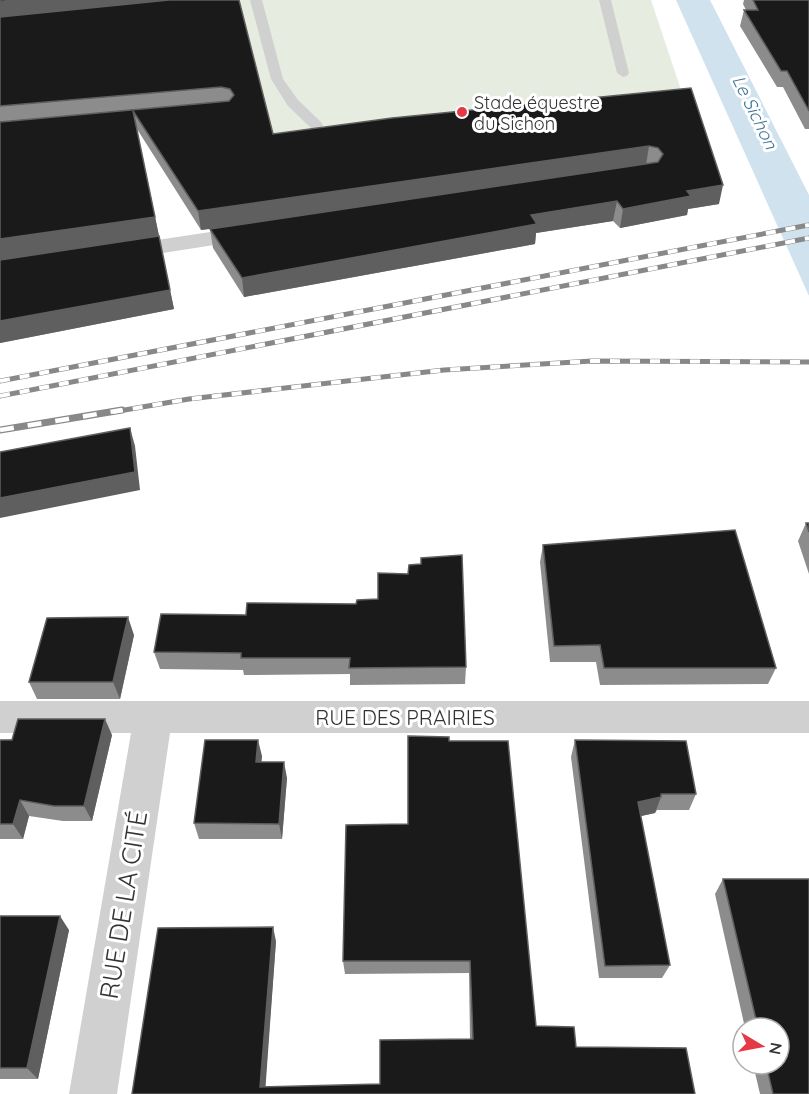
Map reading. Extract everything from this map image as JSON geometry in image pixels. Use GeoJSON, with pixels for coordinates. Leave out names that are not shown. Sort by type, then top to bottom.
{"type":"FeatureCollection","features":[{"type":"Feature","properties":{"kind":"street"},"geometry":{"type":"LineString","coordinates":[[94,256],[282,228]]}},
{"type":"Feature","properties":{"kind":"street","name":"RUE DES PRAIRIES"},"geometry":{"type":"LineString","coordinates":[[0,717],[809,717]]}},
{"type":"Feature","properties":{"kind":"street","name":"RUE DE LA CITÉ"},"geometry":{"type":"LineString","coordinates":[[93,1094],[153,717]]}},
{"type":"Feature","properties":{"kind":"lane"},"geometry":{"type":"LineString","coordinates":[[605,0],[623,74]]}},
{"type":"Feature","properties":{"kind":"lane"},"geometry":{"type":"LineString","coordinates":[[253,2],[277,79],[293,103],[316,125]]}},
{"type":"Feature","properties":{"kind":"shaded area","name":"Stade équestre du Sichon"},"geometry":{"type":"Polygon","coordinates":[[[210,0],[651,0],[694,129],[270,216],[210,0]]]}},
{"type":"Feature","properties":{"kind":"water","name":"Le Sichon"},"geometry":{"type":"Polygon","coordinates":[[[676,0],[710,0],[809,195],[809,296],[676,0]]]}},
{"type":"Feature","properties":{"kind":"building"},"geometry":{"type":"Polygon","coordinates":[[[0,0],[27,0],[0,2],[0,0]]]}},
{"type":"Feature","properties":{"kind":"building"},"geometry":{"type":"Polygon","coordinates":[[[169,0],[239,0],[273,134],[392,118],[691,88],[723,185],[687,191],[691,196],[623,209],[617,201],[531,215],[537,224],[242,278],[210,229],[658,162],[663,154],[658,148],[649,146],[198,211],[133,111],[155,217],[0,239],[0,122],[229,101],[234,95],[230,89],[221,87],[0,106],[0,17],[169,0]]]}},
{"type":"Feature","properties":{"kind":"building"},"geometry":{"type":"Polygon","coordinates":[[[753,0],[809,0],[809,111],[787,71],[781,71],[744,10],[758,10],[753,0]]]}},
{"type":"Feature","properties":{"kind":"building"},"geometry":{"type":"Polygon","coordinates":[[[159,236],[170,290],[0,321],[0,260],[159,236]]]}},
{"type":"Feature","properties":{"kind":"building"},"geometry":{"type":"Polygon","coordinates":[[[130,428],[135,472],[0,498],[0,452],[130,428]]]}},
{"type":"Feature","properties":{"kind":"building"},"geometry":{"type":"Polygon","coordinates":[[[735,530],[776,668],[604,668],[600,645],[554,646],[543,545],[735,530]]]}},
{"type":"Feature","properties":{"kind":"building"},"geometry":{"type":"Polygon","coordinates":[[[462,555],[466,667],[349,668],[350,658],[241,658],[241,653],[154,652],[161,614],[246,615],[247,603],[356,604],[357,600],[378,599],[378,573],[408,574],[409,565],[421,564],[421,558],[462,555]]]}},
{"type":"Feature","properties":{"kind":"building"},"geometry":{"type":"Polygon","coordinates":[[[128,617],[113,682],[29,682],[47,618],[128,617]]]}},
{"type":"Feature","properties":{"kind":"building"},"geometry":{"type":"Polygon","coordinates":[[[18,719],[105,719],[84,806],[54,806],[20,800],[13,824],[0,824],[0,740],[12,740],[18,719]]]}},
{"type":"Feature","properties":{"kind":"building"},"geometry":{"type":"Polygon","coordinates":[[[408,736],[449,737],[449,741],[508,741],[536,1026],[574,1027],[576,1047],[686,1048],[695,1094],[132,1094],[158,928],[273,927],[260,1087],[380,1084],[380,1040],[473,1039],[470,961],[343,961],[346,825],[408,824],[408,736]]]}},
{"type":"Feature","properties":{"kind":"building"},"geometry":{"type":"Polygon","coordinates":[[[205,740],[258,740],[256,762],[284,762],[279,824],[194,823],[205,740]]]}},
{"type":"Feature","properties":{"kind":"building"},"geometry":{"type":"Polygon","coordinates":[[[575,740],[686,741],[696,794],[661,794],[661,797],[638,802],[670,965],[605,966],[575,740]]]}},
{"type":"Feature","properties":{"kind":"building"},"geometry":{"type":"Polygon","coordinates":[[[723,879],[809,879],[809,1094],[773,1094],[769,1076],[791,1076],[791,1016],[755,1016],[723,879]]]}},
{"type":"Feature","properties":{"kind":"building"},"geometry":{"type":"Polygon","coordinates":[[[0,916],[60,916],[27,1068],[0,1068],[0,916]]]}},
{"type":"Feature","properties":{"kind":"railway"},"geometry":{"type":"LineString","coordinates":[[0,381],[809,225]]}},
{"type":"Feature","properties":{"kind":"railway"},"geometry":{"type":"LineString","coordinates":[[0,396],[809,238]]}},
{"type":"Feature","properties":{"kind":"railway"},"geometry":{"type":"LineString","coordinates":[[113,412],[189,399],[444,370],[592,361],[809,362]]}},
{"type":"Feature","properties":{"kind":"railway"},"geometry":{"type":"LineString","coordinates":[[0,430],[122,410]]}},
{"type":"Feature","properties":{"kind":"place","name":"Stade équestre du Sichon"},"geometry":{"type":"Point","coordinates":[462,112]}}]}
